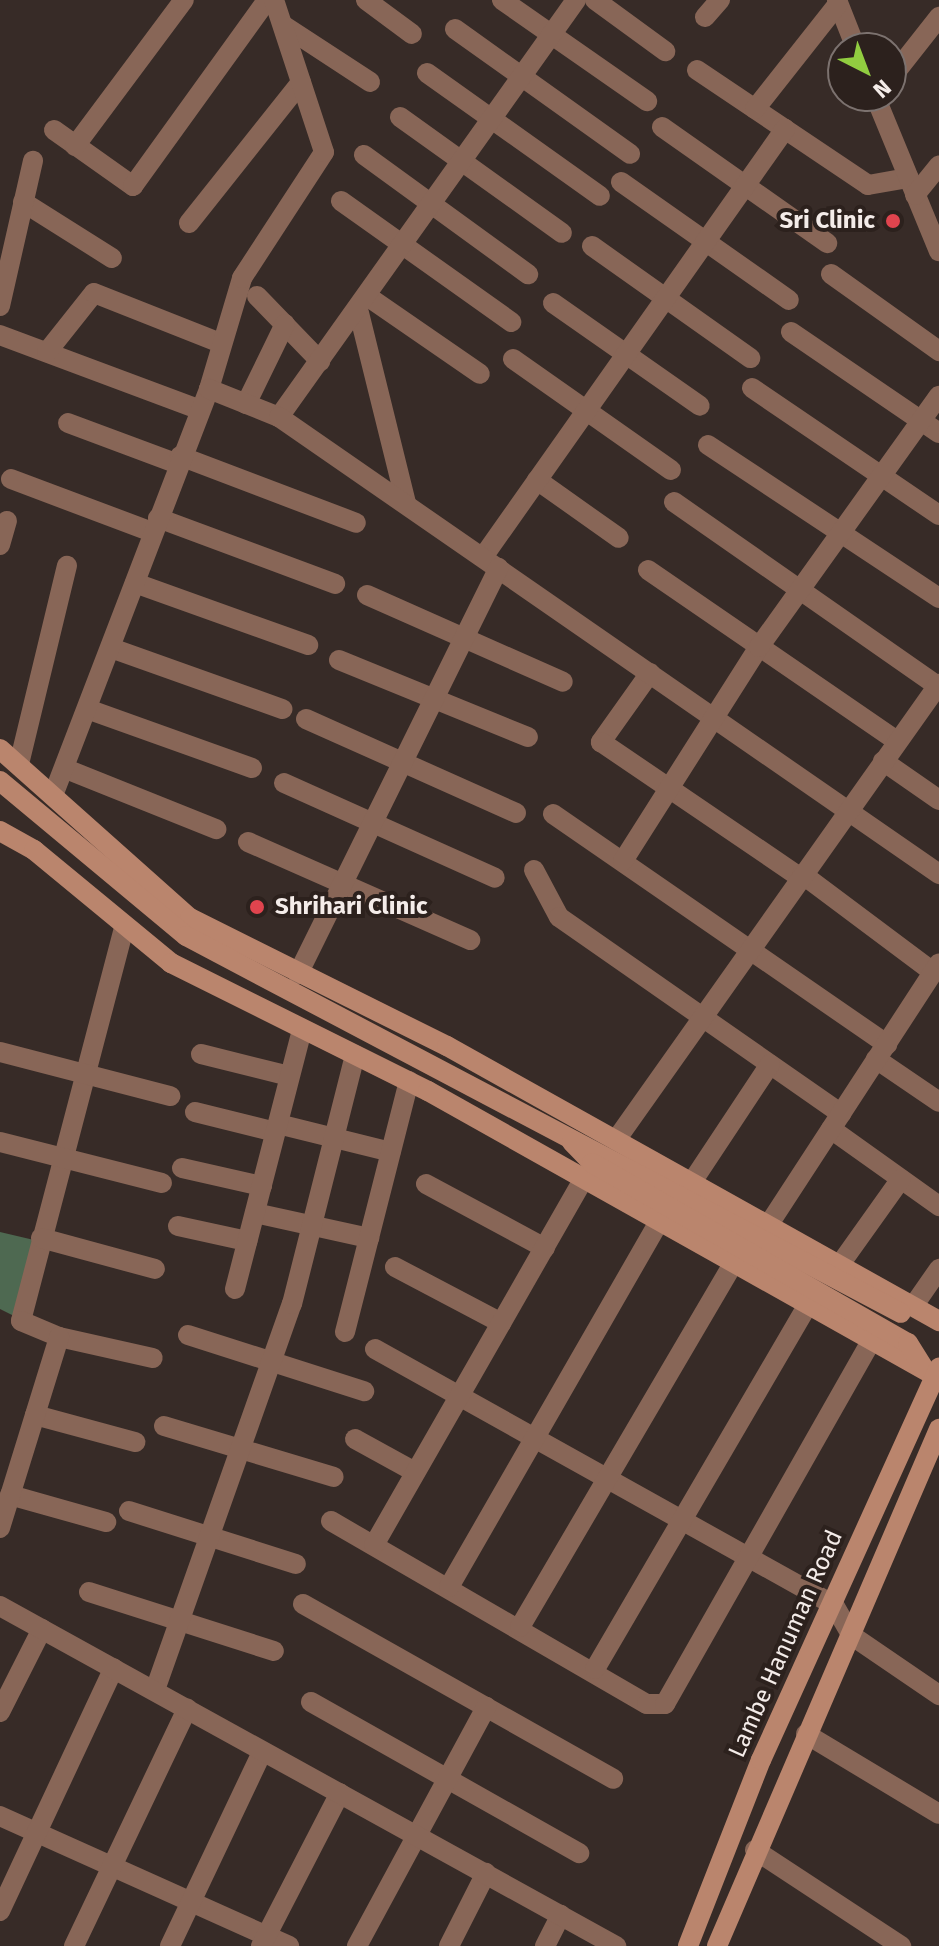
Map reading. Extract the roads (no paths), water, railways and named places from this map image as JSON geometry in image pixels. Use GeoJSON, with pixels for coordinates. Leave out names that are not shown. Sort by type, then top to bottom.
{"type":"FeatureCollection","features":[{"type":"Feature","properties":{"kind":"main road"},"geometry":{"type":"LineString","coordinates":[[0,749],[70,807],[190,918],[616,1140],[841,1263],[939,1322]]}},
{"type":"Feature","properties":{"kind":"main road"},"geometry":{"type":"LineString","coordinates":[[0,781],[186,936],[572,1142],[600,1149],[922,1324],[939,1322]]}},
{"type":"Feature","properties":{"kind":"main road"},"geometry":{"type":"LineString","coordinates":[[34,850],[70,807]]}},
{"type":"Feature","properties":{"kind":"main road"},"geometry":{"type":"LineString","coordinates":[[0,831],[34,850],[124,928],[171,963],[409,1081],[934,1373]]}},
{"type":"Feature","properties":{"kind":"main road"},"geometry":{"type":"LineString","coordinates":[[572,1142],[592,1163],[908,1343],[934,1373]]}},
{"type":"Feature","properties":{"kind":"main road","name":"Lambe Hanuman Road"},"geometry":{"type":"LineString","coordinates":[[688,1946],[761,1760],[834,1605],[934,1373]]}},
{"type":"Feature","properties":{"kind":"main road"},"geometry":{"type":"LineString","coordinates":[[719,1945],[755,1850],[939,1429]]}},
{"type":"Feature","properties":{"kind":"street"},"geometry":{"type":"LineString","coordinates":[[75,146],[184,0]]}},
{"type":"Feature","properties":{"kind":"street"},"geometry":{"type":"LineString","coordinates":[[54,130],[127,185],[135,184],[267,0]]}},
{"type":"Feature","properties":{"kind":"street"},"geometry":{"type":"LineString","coordinates":[[54,793],[90,710],[179,460],[209,389],[220,343],[242,278],[324,152],[274,0]]}},
{"type":"Feature","properties":{"kind":"street"},"geometry":{"type":"LineString","coordinates":[[366,0],[412,34]]}},
{"type":"Feature","properties":{"kind":"street"},"geometry":{"type":"LineString","coordinates":[[502,0],[647,101]]}},
{"type":"Feature","properties":{"kind":"street"},"geometry":{"type":"LineString","coordinates":[[279,417],[576,0]]}},
{"type":"Feature","properties":{"kind":"street"},"geometry":{"type":"LineString","coordinates":[[595,0],[665,51]]}},
{"type":"Feature","properties":{"kind":"street"},"geometry":{"type":"LineString","coordinates":[[705,17],[720,0]]}},
{"type":"Feature","properties":{"kind":"street"},"geometry":{"type":"LineString","coordinates":[[838,2],[850,32]]}},
{"type":"Feature","properties":{"kind":"street"},"geometry":{"type":"LineString","coordinates":[[755,109],[838,2]]}},
{"type":"Feature","properties":{"kind":"street"},"geometry":{"type":"LineString","coordinates":[[907,58],[939,17]]}},
{"type":"Feature","properties":{"kind":"street"},"geometry":{"type":"LineString","coordinates":[[283,25],[370,82]]}},
{"type":"Feature","properties":{"kind":"street"},"geometry":{"type":"LineString","coordinates":[[455,29],[630,154]]}},
{"type":"Feature","properties":{"kind":"street"},"geometry":{"type":"LineString","coordinates":[[697,70],[868,185],[912,186],[939,165]]}},
{"type":"Feature","properties":{"kind":"street"},"geometry":{"type":"LineString","coordinates":[[427,73],[600,196]]}},
{"type":"Feature","properties":{"kind":"street"},"geometry":{"type":"LineString","coordinates":[[189,223],[301,82]]}},
{"type":"Feature","properties":{"kind":"street"},"geometry":{"type":"LineString","coordinates":[[882,112],[939,251]]}},
{"type":"Feature","properties":{"kind":"street"},"geometry":{"type":"LineString","coordinates":[[400,117],[562,233]]}},
{"type":"Feature","properties":{"kind":"street"},"geometry":{"type":"LineString","coordinates":[[662,127],[827,243]]}},
{"type":"Feature","properties":{"kind":"street"},"geometry":{"type":"LineString","coordinates":[[298,974],[434,700],[491,562],[537,480],[785,129]]}},
{"type":"Feature","properties":{"kind":"street"},"geometry":{"type":"LineString","coordinates":[[364,155],[528,274]]}},
{"type":"Feature","properties":{"kind":"street"},"geometry":{"type":"LineString","coordinates":[[0,306],[7,238],[23,202],[33,161]]}},
{"type":"Feature","properties":{"kind":"street"},"geometry":{"type":"LineString","coordinates":[[621,182],[789,300]]}},
{"type":"Feature","properties":{"kind":"street"},"geometry":{"type":"LineString","coordinates":[[341,201],[511,322]]}},
{"type":"Feature","properties":{"kind":"street"},"geometry":{"type":"LineString","coordinates":[[23,202],[112,258]]}},
{"type":"Feature","properties":{"kind":"street"},"geometry":{"type":"LineString","coordinates":[[592,246],[750,358]]}},
{"type":"Feature","properties":{"kind":"street"},"geometry":{"type":"LineString","coordinates":[[831,274],[939,351]]}},
{"type":"Feature","properties":{"kind":"street"},"geometry":{"type":"LineString","coordinates":[[47,352],[94,293],[220,343]]}},
{"type":"Feature","properties":{"kind":"street"},"geometry":{"type":"LineString","coordinates":[[257,296],[320,361]]}},
{"type":"Feature","properties":{"kind":"street"},"geometry":{"type":"LineString","coordinates":[[362,302],[480,374]]}},
{"type":"Feature","properties":{"kind":"street"},"geometry":{"type":"LineString","coordinates":[[362,302],[406,503]]}},
{"type":"Feature","properties":{"kind":"street"},"geometry":{"type":"LineString","coordinates":[[553,303],[700,406]]}},
{"type":"Feature","properties":{"kind":"street"},"geometry":{"type":"LineString","coordinates":[[246,404],[285,324]]}},
{"type":"Feature","properties":{"kind":"street"},"geometry":{"type":"LineString","coordinates":[[791,332],[939,433]]}},
{"type":"Feature","properties":{"kind":"street"},"geometry":{"type":"LineString","coordinates":[[0,335],[198,409]]}},
{"type":"Feature","properties":{"kind":"street"},"geometry":{"type":"LineString","coordinates":[[513,359],[671,470]]}},
{"type":"Feature","properties":{"kind":"street"},"geometry":{"type":"LineString","coordinates":[[752,388],[939,515]]}},
{"type":"Feature","properties":{"kind":"street"},"geometry":{"type":"LineString","coordinates":[[209,389],[279,417],[717,719],[845,812],[939,874]]}},
{"type":"Feature","properties":{"kind":"street"},"geometry":{"type":"LineString","coordinates":[[623,861],[717,719],[759,647],[939,396]]}},
{"type":"Feature","properties":{"kind":"street"},"geometry":{"type":"LineString","coordinates":[[68,423],[356,523]]}},
{"type":"Feature","properties":{"kind":"street"},"geometry":{"type":"LineString","coordinates":[[708,445],[939,598]]}},
{"type":"Feature","properties":{"kind":"street"},"geometry":{"type":"LineString","coordinates":[[11,479],[335,584]]}},
{"type":"Feature","properties":{"kind":"street"},"geometry":{"type":"LineString","coordinates":[[537,480],[619,538]]}},
{"type":"Feature","properties":{"kind":"street"},"geometry":{"type":"LineString","coordinates":[[616,1140],[845,812],[936,694],[800,591],[674,502]]}},
{"type":"Feature","properties":{"kind":"street"},"geometry":{"type":"LineString","coordinates":[[0,545],[7,521]]}},
{"type":"Feature","properties":{"kind":"street"},"geometry":{"type":"LineString","coordinates":[[19,764],[67,566]]}},
{"type":"Feature","properties":{"kind":"street"},"geometry":{"type":"LineString","coordinates":[[648,570],[897,741]]}},
{"type":"Feature","properties":{"kind":"street"},"geometry":{"type":"LineString","coordinates":[[135,583],[308,645]]}},
{"type":"Feature","properties":{"kind":"street"},"geometry":{"type":"LineString","coordinates":[[367,595],[563,682]]}},
{"type":"Feature","properties":{"kind":"street"},"geometry":{"type":"LineString","coordinates":[[111,648],[282,709]]}},
{"type":"Feature","properties":{"kind":"street"},"geometry":{"type":"LineString","coordinates":[[339,660],[528,737]]}},
{"type":"Feature","properties":{"kind":"street"},"geometry":{"type":"LineString","coordinates":[[650,673],[601,742],[936,968],[769,1224]]}},
{"type":"Feature","properties":{"kind":"street"},"geometry":{"type":"LineString","coordinates":[[90,710],[252,768]]}},
{"type":"Feature","properties":{"kind":"street"},"geometry":{"type":"LineString","coordinates":[[306,719],[516,813]]}},
{"type":"Feature","properties":{"kind":"street"},"geometry":{"type":"LineString","coordinates":[[883,761],[939,800]]}},
{"type":"Feature","properties":{"kind":"street"},"geometry":{"type":"LineString","coordinates":[[66,769],[216,829]]}},
{"type":"Feature","properties":{"kind":"street"},"geometry":{"type":"LineString","coordinates":[[284,783],[495,878]]}},
{"type":"Feature","properties":{"kind":"street"},"geometry":{"type":"LineString","coordinates":[[553,814],[751,948],[938,1098]]}},
{"type":"Feature","properties":{"kind":"street"},"geometry":{"type":"LineString","coordinates":[[248,842],[470,940]]}},
{"type":"Feature","properties":{"kind":"street"},"geometry":{"type":"LineString","coordinates":[[534,870],[559,917],[770,1064],[901,1179],[939,1206]]}},
{"type":"Feature","properties":{"kind":"street"},"geometry":{"type":"LineString","coordinates":[[124,928],[61,1158],[21,1321],[59,1337],[153,1358]]}},
{"type":"Feature","properties":{"kind":"street"},"geometry":{"type":"LineString","coordinates":[[235,1289],[302,1029]]}},
{"type":"Feature","properties":{"kind":"street"},"geometry":{"type":"LineString","coordinates":[[0,1052],[170,1096]]}},
{"type":"Feature","properties":{"kind":"street"},"geometry":{"type":"LineString","coordinates":[[201,1054],[289,1076]]}},
{"type":"Feature","properties":{"kind":"street"},"geometry":{"type":"LineString","coordinates":[[155,1690],[180,1626],[268,1360],[292,1304],[355,1055]]}},
{"type":"Feature","properties":{"kind":"street"},"geometry":{"type":"LineString","coordinates":[[692,1182],[770,1064]]}},
{"type":"Feature","properties":{"kind":"street"},"geometry":{"type":"LineString","coordinates":[[345,1332],[409,1081]]}},
{"type":"Feature","properties":{"kind":"street"},"geometry":{"type":"LineString","coordinates":[[195,1112],[391,1152]]}},
{"type":"Feature","properties":{"kind":"street"},"geometry":{"type":"LineString","coordinates":[[0,1142],[162,1183]]}},
{"type":"Feature","properties":{"kind":"street"},"geometry":{"type":"LineString","coordinates":[[182,1168],[262,1186]]}},
{"type":"Feature","properties":{"kind":"street"},"geometry":{"type":"LineString","coordinates":[[374,1545],[585,1177]]}},
{"type":"Feature","properties":{"kind":"street"},"geometry":{"type":"LineString","coordinates":[[841,1263],[901,1179]]}},
{"type":"Feature","properties":{"kind":"street"},"geometry":{"type":"LineString","coordinates":[[426,1184],[545,1248]]}},
{"type":"Feature","properties":{"kind":"street"},"geometry":{"type":"LineString","coordinates":[[255,1213],[369,1238]]}},
{"type":"Feature","properties":{"kind":"street"},"geometry":{"type":"LineString","coordinates":[[449,1587],[660,1220]]}},
{"type":"Feature","properties":{"kind":"street"},"geometry":{"type":"LineString","coordinates":[[178,1226],[247,1241]]}},
{"type":"Feature","properties":{"kind":"street"},"geometry":{"type":"LineString","coordinates":[[41,1238],[155,1269]]}},
{"type":"Feature","properties":{"kind":"street"},"geometry":{"type":"LineString","coordinates":[[520,1627],[734,1262]]}},
{"type":"Feature","properties":{"kind":"street"},"geometry":{"type":"LineString","coordinates":[[395,1267],[501,1323]]}},
{"type":"Feature","properties":{"kind":"street"},"geometry":{"type":"LineString","coordinates":[[914,1305],[939,1269]]}},
{"type":"Feature","properties":{"kind":"street"},"geometry":{"type":"LineString","coordinates":[[595,1669],[680,1518],[808,1304]]}},
{"type":"Feature","properties":{"kind":"street"},"geometry":{"type":"LineString","coordinates":[[188,1335],[364,1391]]}},
{"type":"Feature","properties":{"kind":"street"},"geometry":{"type":"LineString","coordinates":[[0,1528],[59,1337]]}},
{"type":"Feature","properties":{"kind":"street"},"geometry":{"type":"LineString","coordinates":[[331,1521],[595,1669],[647,1704],[665,1704],[752,1557],[872,1340]]}},
{"type":"Feature","properties":{"kind":"street"},"geometry":{"type":"LineString","coordinates":[[375,1349],[834,1605],[851,1635],[939,1695]]}},
{"type":"Feature","properties":{"kind":"street"},"geometry":{"type":"LineString","coordinates":[[35,1415],[135,1442]]}},
{"type":"Feature","properties":{"kind":"street"},"geometry":{"type":"LineString","coordinates":[[164,1426],[334,1477]]}},
{"type":"Feature","properties":{"kind":"street"},"geometry":{"type":"LineString","coordinates":[[355,1439],[415,1472]]}},
{"type":"Feature","properties":{"kind":"street"},"geometry":{"type":"LineString","coordinates":[[10,1495],[106,1522]]}},
{"type":"Feature","properties":{"kind":"street"},"geometry":{"type":"LineString","coordinates":[[129,1511],[296,1564]]}},
{"type":"Feature","properties":{"kind":"street"},"geometry":{"type":"LineString","coordinates":[[89,1592],[180,1626],[274,1651]]}},
{"type":"Feature","properties":{"kind":"street"},"geometry":{"type":"LineString","coordinates":[[303,1604],[613,1779]]}},
{"type":"Feature","properties":{"kind":"street"},"geometry":{"type":"LineString","coordinates":[[0,1606],[616,1946]]}},
{"type":"Feature","properties":{"kind":"street"},"geometry":{"type":"LineString","coordinates":[[0,1712],[42,1629]]}},
{"type":"Feature","properties":{"kind":"street"},"geometry":{"type":"LineString","coordinates":[[0,1911],[114,1668]]}},
{"type":"Feature","properties":{"kind":"street"},"geometry":{"type":"LineString","coordinates":[[311,1702],[579,1853]]}},
{"type":"Feature","properties":{"kind":"street"},"geometry":{"type":"LineString","coordinates":[[357,1946],[413,1832],[486,1707]]}},
{"type":"Feature","properties":{"kind":"street"},"geometry":{"type":"LineString","coordinates":[[74,1946],[187,1709]]}},
{"type":"Feature","properties":{"kind":"street"},"geometry":{"type":"LineString","coordinates":[[806,1734],[939,1814]]}},
{"type":"Feature","properties":{"kind":"street"},"geometry":{"type":"LineString","coordinates":[[170,1946],[262,1752]]}},
{"type":"Feature","properties":{"kind":"street"},"geometry":{"type":"LineString","coordinates":[[264,1941],[340,1793]]}},
{"type":"Feature","properties":{"kind":"street"},"geometry":{"type":"LineString","coordinates":[[0,1816],[192,1901],[264,1941],[289,1946]]}},
{"type":"Feature","properties":{"kind":"street"},"geometry":{"type":"LineString","coordinates":[[755,1850],[901,1946]]}},
{"type":"Feature","properties":{"kind":"street"},"geometry":{"type":"LineString","coordinates":[[449,1946],[486,1873]]}},
{"type":"Feature","properties":{"kind":"street"},"geometry":{"type":"LineString","coordinates":[[545,1946],[561,1915]]}},
{"type":"Feature","properties":{"kind":"place","name":"Sri Clinic"},"geometry":{"type":"Point","coordinates":[893,221]}},
{"type":"Feature","properties":{"kind":"place","name":"Shrihari Clinic"},"geometry":{"type":"Point","coordinates":[257,907]}}]}
